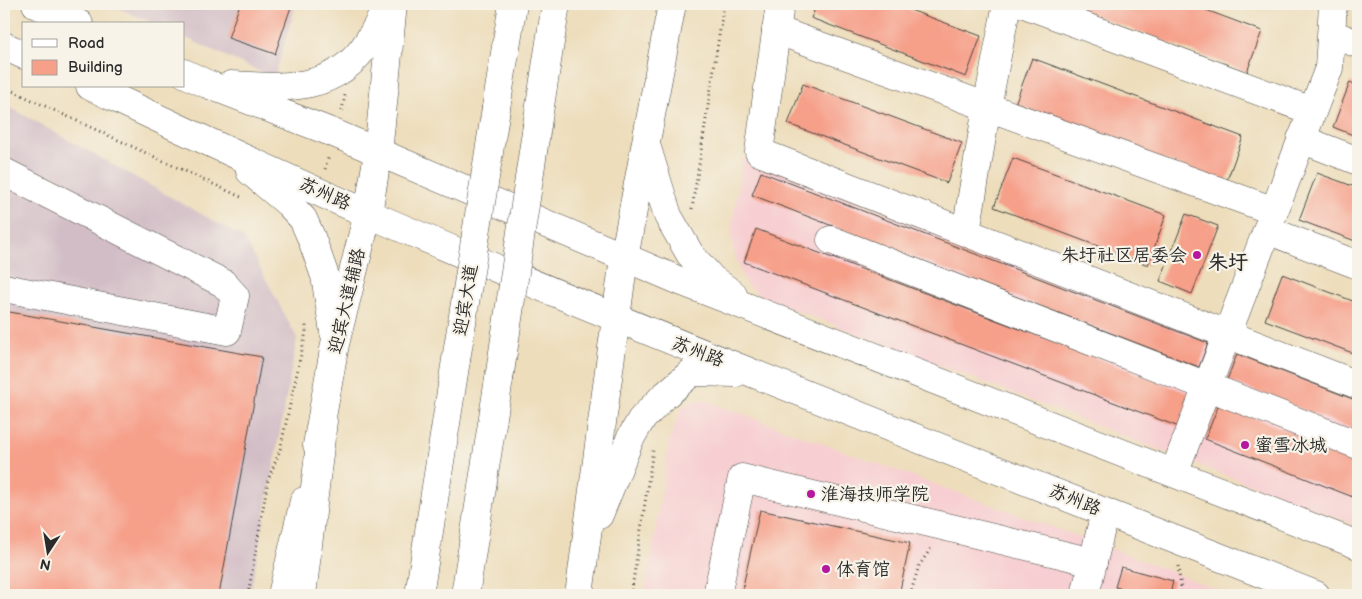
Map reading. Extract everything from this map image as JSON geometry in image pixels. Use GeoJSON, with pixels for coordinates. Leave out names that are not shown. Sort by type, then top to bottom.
{"type":"FeatureCollection","features":[{"type":"Feature","properties":{"kind":"main road"},"geometry":{"type":"LineString","coordinates":[[36,4],[75,22]]}},
{"type":"Feature","properties":{"kind":"main road"},"geometry":{"type":"LineString","coordinates":[[195,78],[267,87],[300,86],[336,75],[364,49],[383,17],[386,4]]}},
{"type":"Feature","properties":{"kind":"main road","name":"迎宾大道辅路"},"geometry":{"type":"LineString","coordinates":[[282,595],[322,421],[335,344],[368,214],[378,153],[393,4]]}},
{"type":"Feature","properties":{"kind":"main road","name":"迎宾大道"},"geometry":{"type":"LineString","coordinates":[[419,595],[513,4]]}},
{"type":"Feature","properties":{"kind":"main road"},"geometry":{"type":"LineString","coordinates":[[465,595],[500,379],[556,4]]}},
{"type":"Feature","properties":{"kind":"main road"},"geometry":{"type":"LineString","coordinates":[[579,595],[624,258],[672,4]]}},
{"type":"Feature","properties":{"kind":"main road"},"geometry":{"type":"LineString","coordinates":[[780,4],[760,152],[1358,385]]}},
{"type":"Feature","properties":{"kind":"main road"},"geometry":{"type":"LineString","coordinates":[[966,232],[987,106],[1007,4]]}},
{"type":"Feature","properties":{"kind":"main road"},"geometry":{"type":"LineString","coordinates":[[1024,4],[1312,111]]}},
{"type":"Feature","properties":{"kind":"main road"},"geometry":{"type":"LineString","coordinates":[[1174,473],[1328,68],[1332,34],[1331,4]]}},
{"type":"Feature","properties":{"kind":"main road"},"geometry":{"type":"LineString","coordinates":[[776,30],[987,106],[1270,220],[1358,265]]}},
{"type":"Feature","properties":{"kind":"main road"},"geometry":{"type":"LineString","coordinates":[[1332,34],[1358,44]]}},
{"type":"Feature","properties":{"kind":"main road"},"geometry":{"type":"LineString","coordinates":[[4,46],[22,54]]}},
{"type":"Feature","properties":{"kind":"main road"},"geometry":{"type":"LineString","coordinates":[[195,78],[336,134],[624,258],[1358,545]]}},
{"type":"Feature","properties":{"kind":"main road","name":"苏州路"},"geometry":{"type":"LineString","coordinates":[[94,88],[368,214],[615,318],[1304,593]]}},
{"type":"Feature","properties":{"kind":"main road"},"geometry":{"type":"LineString","coordinates":[[1301,139],[1358,161]]}},
{"type":"Feature","properties":{"kind":"main road"},"geometry":{"type":"LineString","coordinates":[[646,142],[668,216],[690,254],[712,279],[759,312]]}},
{"type":"Feature","properties":{"kind":"main road"},"geometry":{"type":"LineString","coordinates":[[217,146],[257,176],[303,219],[325,276],[335,344]]}},
{"type":"Feature","properties":{"kind":"main road"},"geometry":{"type":"LineString","coordinates":[[4,172],[223,283],[235,296],[227,331],[4,288]]}},
{"type":"Feature","properties":{"kind":"main road"},"geometry":{"type":"LineString","coordinates":[[831,240],[1358,445]]}},
{"type":"Feature","properties":{"kind":"main road"},"geometry":{"type":"LineString","coordinates":[[585,552],[630,439],[641,420],[662,398],[692,372],[756,374]]}},
{"type":"Feature","properties":{"kind":"main road"},"geometry":{"type":"LineString","coordinates":[[302,595],[322,421]]}},
{"type":"Feature","properties":{"kind":"main road"},"geometry":{"type":"LineString","coordinates":[[717,595],[742,478],[1093,562]]}},
{"type":"Feature","properties":{"kind":"main road"},"geometry":{"type":"LineString","coordinates":[[1085,595],[1105,512]]}},
{"type":"Feature","properties":{"kind":"path"},"geometry":{"type":"LineString","coordinates":[[4,87],[246,200]]}},
{"type":"Feature","properties":{"kind":"path"},"geometry":{"type":"LineString","coordinates":[[910,595],[919,566],[928,551],[953,528]]}},
{"type":"Feature","properties":{"kind":"path"},"geometry":{"type":"LineString","coordinates":[[1178,566],[1182,595]]}},
{"type":"Feature","properties":{"kind":"shaded area"},"geometry":{"type":"Polygon","coordinates":[[[110,4],[296,4],[274,78],[185,37],[185,22],[150,22],[110,4]]]}},
{"type":"Feature","properties":{"kind":"shaded area"},"geometry":{"type":"Polygon","coordinates":[[[4,104],[244,238],[297,338],[250,595],[4,595],[4,104]]]}},
{"type":"Feature","properties":{"kind":"shaded area"},"geometry":{"type":"Polygon","coordinates":[[[743,157],[1358,395],[1358,526],[764,298],[747,285],[740,271],[731,231],[743,157]]]}},
{"type":"Feature","properties":{"kind":"shaded area","name":"淮海技师学院"},"geometry":{"type":"Polygon","coordinates":[[[701,399],[1115,550],[1231,595],[645,595],[670,438],[683,406],[701,399]]]}},
{"type":"Feature","properties":{"kind":"building"},"geometry":{"type":"Polygon","coordinates":[[[240,4],[292,4],[275,54],[228,38],[240,4]]]}},
{"type":"Feature","properties":{"kind":"building"},"geometry":{"type":"Polygon","coordinates":[[[817,4],[894,4],[981,36],[966,77],[811,18],[817,4]]]}},
{"type":"Feature","properties":{"kind":"building"},"geometry":{"type":"Polygon","coordinates":[[[1064,4],[1190,4],[1262,31],[1247,72],[1064,4]]]}},
{"type":"Feature","properties":{"kind":"building"},"geometry":{"type":"Polygon","coordinates":[[[1032,58],[1243,137],[1226,183],[1015,104],[1032,58]]]}},
{"type":"Feature","properties":{"kind":"building"},"geometry":{"type":"Polygon","coordinates":[[[1350,82],[1358,86],[1358,137],[1333,127],[1350,82]]]}},
{"type":"Feature","properties":{"kind":"building"},"geometry":{"type":"Polygon","coordinates":[[[803,84],[962,143],[947,183],[788,124],[803,84]]]}},
{"type":"Feature","properties":{"kind":"building"},"geometry":{"type":"Polygon","coordinates":[[[1013,158],[1166,215],[1148,265],[994,207],[1013,158]]]}},
{"type":"Feature","properties":{"kind":"building"},"geometry":{"type":"Polygon","coordinates":[[[761,172],[1208,343],[1199,367],[752,195],[761,172]]]}},
{"type":"Feature","properties":{"kind":"building"},"geometry":{"type":"Polygon","coordinates":[[[1317,173],[1358,188],[1358,242],[1299,220],[1317,173]]]}},
{"type":"Feature","properties":{"kind":"building"},"geometry":{"type":"Polygon","coordinates":[[[1186,214],[1218,226],[1192,294],[1160,281],[1186,214]]]}},
{"type":"Feature","properties":{"kind":"building"},"geometry":{"type":"Polygon","coordinates":[[[756,229],[1191,394],[1179,427],[744,262],[756,229]]]}},
{"type":"Feature","properties":{"kind":"building"},"geometry":{"type":"Polygon","coordinates":[[[1282,274],[1358,303],[1358,355],[1265,320],[1282,274]]]}},
{"type":"Feature","properties":{"kind":"building"},"geometry":{"type":"Polygon","coordinates":[[[4,311],[262,357],[219,595],[4,595],[4,311]]]}},
{"type":"Feature","properties":{"kind":"building"},"geometry":{"type":"Polygon","coordinates":[[[1237,354],[1358,401],[1358,431],[1227,380],[1237,354]]]}},
{"type":"Feature","properties":{"kind":"building"},"geometry":{"type":"Polygon","coordinates":[[[1219,404],[1358,458],[1358,499],[1205,439],[1219,404]]]}},
{"type":"Feature","properties":{"kind":"building","name":"体育馆"},"geometry":{"type":"Polygon","coordinates":[[[760,510],[910,543],[899,595],[741,595],[760,510]]]}},
{"type":"Feature","properties":{"kind":"building"},"geometry":{"type":"Polygon","coordinates":[[[1121,567],[1173,581],[1170,595],[1146,595],[1115,587],[1121,567]]]}},
{"type":"Feature","properties":{"kind":"building"},"geometry":{"type":"Polygon","coordinates":[[[1116,590],[1132,595],[1115,595],[1116,590]]]}},
{"type":"Feature","properties":{"kind":"place","name":"朱圩社区居委会"},"geometry":{"type":"Point","coordinates":[1197,255]}},
{"type":"Feature","properties":{"kind":"place","name":"蜜雪冰城"},"geometry":{"type":"Point","coordinates":[1245,445]}},
{"type":"Feature","properties":{"kind":"place","name":"淮海技师学院"},"geometry":{"type":"Point","coordinates":[811,494]}},
{"type":"Feature","properties":{"kind":"place","name":"体育馆"},"geometry":{"type":"Point","coordinates":[826,569]}},
{"type":"Feature","properties":{"kind":"district","name":"朱圩"},"geometry":{"type":"Point","coordinates":[1228,263]}}]}
